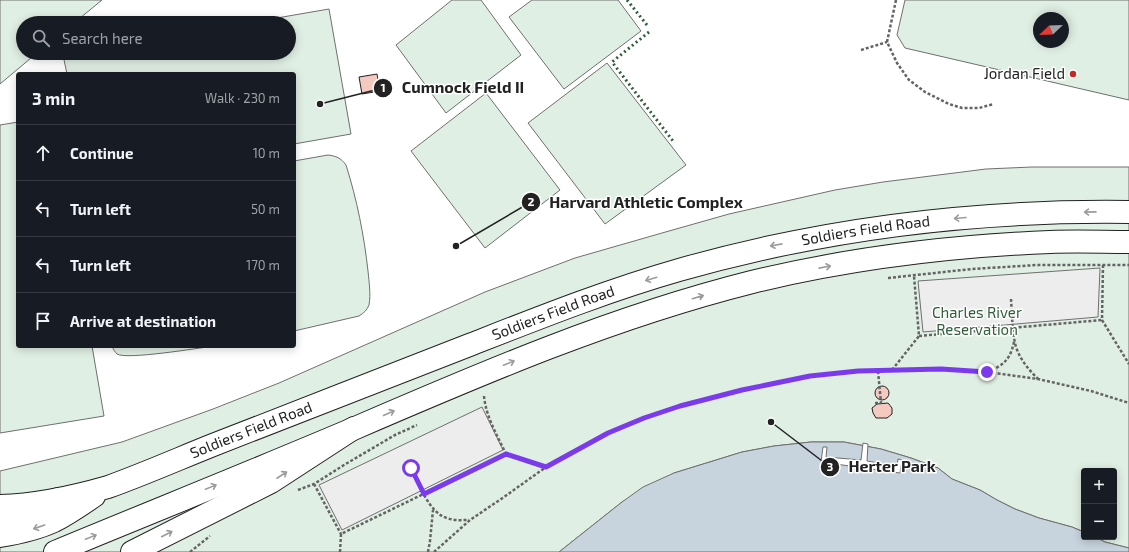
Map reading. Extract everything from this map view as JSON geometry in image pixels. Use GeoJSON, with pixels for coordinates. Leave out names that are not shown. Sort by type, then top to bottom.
{"type":"FeatureCollection","features":[{"type":"Feature","properties":{"kind":"main road","name":"Soldiers Field Road"},"geometry":{"type":"LineString","coordinates":[[0,506],[60,499],[108,487],[583,301],[685,268],[785,244],[909,223],[1001,214],[1129,212]]}},
{"type":"Feature","properties":{"kind":"main road","name":"Soldiers Field Road"},"geometry":{"type":"LineString","coordinates":[[55,552],[461,382],[610,324],[681,302],[756,281],[879,258],[963,248],[1051,242],[1129,242]]}},
{"type":"Feature","properties":{"kind":"main road"},"geometry":{"type":"LineString","coordinates":[[132,552],[271,482],[354,428]]}},
{"type":"Feature","properties":{"kind":"main road"},"geometry":{"type":"LineString","coordinates":[[0,536],[24,532],[50,523],[64,516],[108,487]]}},
{"type":"Feature","properties":{"kind":"main road"},"geometry":{"type":"LineString","coordinates":[[0,518],[60,499]]}},
{"type":"Feature","properties":{"kind":"path"},"geometry":{"type":"LineString","coordinates":[[896,0],[887,42],[897,63],[909,80],[924,92],[949,104],[962,108],[979,108],[994,104]]}},
{"type":"Feature","properties":{"kind":"path"},"geometry":{"type":"LineString","coordinates":[[861,50],[887,42]]}},
{"type":"Feature","properties":{"kind":"path"},"geometry":{"type":"LineString","coordinates":[[1103,264],[1102,320],[1129,364]]}},
{"type":"Feature","properties":{"kind":"path"},"geometry":{"type":"LineString","coordinates":[[888,278],[972,269],[1038,265],[1129,265]]}},
{"type":"Feature","properties":{"kind":"path"},"geometry":{"type":"LineString","coordinates":[[892,370],[919,336],[914,276]]}},
{"type":"Feature","properties":{"kind":"path"},"geometry":{"type":"LineString","coordinates":[[987,372],[998,368],[1012,353],[1014,342],[1011,299]]}},
{"type":"Feature","properties":{"kind":"path"},"geometry":{"type":"LineString","coordinates":[[919,336],[1102,320]]}},
{"type":"Feature","properties":{"kind":"path"},"geometry":{"type":"LineString","coordinates":[[1014,342],[1023,361],[1038,380]]}},
{"type":"Feature","properties":{"kind":"path"},"geometry":{"type":"LineString","coordinates":[[434,552],[470,520],[546,467],[608,433],[644,418],[687,404],[742,390],[810,376],[844,372],[941,369],[987,372],[1038,380],[1091,391],[1129,403]]}},
{"type":"Feature","properties":{"kind":"path"},"geometry":{"type":"LineString","coordinates":[[875,403],[881,403],[878,371]]}},
{"type":"Feature","properties":{"kind":"path"},"geometry":{"type":"LineString","coordinates":[[490,394],[484,396],[485,405],[488,416],[506,454]]}},
{"type":"Feature","properties":{"kind":"path"},"geometry":{"type":"LineString","coordinates":[[340,552],[341,534],[314,484],[389,439],[420,424]]}},
{"type":"Feature","properties":{"kind":"path"},"geometry":{"type":"LineString","coordinates":[[341,534],[506,454],[546,467]]}},
{"type":"Feature","properties":{"kind":"path"},"geometry":{"type":"LineString","coordinates":[[411,468],[433,509],[446,518],[470,520]]}},
{"type":"Feature","properties":{"kind":"path"},"geometry":{"type":"LineString","coordinates":[[428,552],[433,509]]}},
{"type":"Feature","properties":{"kind":"green space"},"geometry":{"type":"Polygon","coordinates":[[[0,0],[102,0],[83,16],[16,16],[16,60],[29,60],[0,84],[0,0]]]}},
{"type":"Feature","properties":{"kind":"green space"},"geometry":{"type":"Polygon","coordinates":[[[452,0],[481,0],[521,55],[446,113],[396,45],[452,0]]]}},
{"type":"Feature","properties":{"kind":"green space"},"geometry":{"type":"Polygon","coordinates":[[[532,0],[618,0],[641,31],[564,89],[509,17],[532,0]]]}},
{"type":"Feature","properties":{"kind":"green space","name":"Jordan Field"},"geometry":{"type":"Polygon","coordinates":[[[905,0],[1129,0],[1129,100],[905,48],[897,35],[905,0]]]}},
{"type":"Feature","properties":{"kind":"green space"},"geometry":{"type":"Polygon","coordinates":[[[329,9],[351,134],[296,144],[296,72],[67,72],[64,60],[296,60],[296,16],[288,16],[329,9]]]}},
{"type":"Feature","properties":{"kind":"green space"},"geometry":{"type":"Polygon","coordinates":[[[607,63],[686,165],[605,224],[528,123],[607,63]]]}},
{"type":"Feature","properties":{"kind":"green space"},"geometry":{"type":"Polygon","coordinates":[[[486,93],[560,190],[485,248],[411,151],[486,93]]]}},
{"type":"Feature","properties":{"kind":"green space"},"geometry":{"type":"Polygon","coordinates":[[[16,122],[16,348],[92,348],[104,416],[0,433],[0,125],[16,122]]]}},
{"type":"Feature","properties":{"kind":"green space"},"geometry":{"type":"Polygon","coordinates":[[[328,155],[338,158],[346,165],[360,218],[368,271],[370,297],[369,305],[359,316],[296,331],[296,161],[328,155]]]}},
{"type":"Feature","properties":{"kind":"green space","name":"Charles River Reservation"},"geometry":{"type":"Polygon","coordinates":[[[1032,167],[1129,167],[1129,548],[1101,540],[1117,540],[1117,468],[1081,468],[1081,531],[1015,509],[980,490],[952,479],[938,468],[911,458],[881,449],[844,442],[811,442],[774,446],[742,452],[674,473],[622,502],[559,552],[0,552],[0,471],[122,442],[213,409],[279,383],[485,292],[575,258],[729,214],[835,190],[883,182],[986,169],[1032,167]]]}},
{"type":"Feature","properties":{"kind":"green space"},"geometry":{"type":"Polygon","coordinates":[[[113,348],[199,348],[134,356],[117,354],[113,348]]]}},
{"type":"Feature","properties":{"kind":"shaded area"},"geometry":{"type":"Polygon","coordinates":[[[1100,268],[1098,317],[923,332],[918,281],[1100,268]]]}},
{"type":"Feature","properties":{"kind":"shaded area"},"geometry":{"type":"Polygon","coordinates":[[[482,407],[503,450],[342,530],[319,485],[482,407]]]}},
{"type":"Feature","properties":{"kind":"shaded area"},"geometry":{"type":"Polygon","coordinates":[[[811,442],[844,442],[881,449],[938,468],[952,479],[980,490],[1015,509],[1081,531],[1081,540],[1101,540],[1129,548],[1129,552],[559,552],[643,487],[674,473],[742,452],[774,446],[811,442]]]}},
{"type":"Feature","properties":{"kind":"pier"},"geometry":{"type":"Polygon","coordinates":[[[863,443],[868,444],[867,461],[897,466],[898,459],[902,460],[900,473],[821,462],[823,447],[827,447],[826,457],[861,460],[863,443]]]}},
{"type":"Feature","properties":{"kind":"building"},"geometry":{"type":"Polygon","coordinates":[[[377,74],[380,91],[362,94],[359,77],[377,74]]]}},
{"type":"Feature","properties":{"kind":"building"},"geometry":{"type":"Polygon","coordinates":[[[882,386],[887,388],[889,393],[887,398],[882,400],[877,398],[875,393],[877,388],[882,386]]]}},
{"type":"Feature","properties":{"kind":"building"},"geometry":{"type":"Polygon","coordinates":[[[888,403],[892,408],[892,414],[887,418],[876,418],[872,408],[877,404],[888,403]]]}},
{"type":"Feature","properties":{"kind":"hedge"},"geometry":{"type":"LineString","coordinates":[[627,0],[647,25]]}},
{"type":"Feature","properties":{"kind":"hedge"},"geometry":{"type":"LineString","coordinates":[[649,32],[612,62],[673,141]]}},
{"type":"Feature","properties":{"kind":"place","name":"Jordan Field"},"geometry":{"type":"Point","coordinates":[1073,74]}},
{"type":"Feature","properties":{"kind":"place","name":"Cumnock Field II"},"geometry":{"type":"Point","coordinates":[320,104]}},
{"type":"Feature","properties":{"kind":"place","name":"Harvard Athletic Complex"},"geometry":{"type":"Point","coordinates":[456,246]}},
{"type":"Feature","properties":{"kind":"place","name":"Herter Park"},"geometry":{"type":"Point","coordinates":[771,422]}},
{"type":"Feature","properties":{"kind":"route"},"geometry":{"type":"LineString","coordinates":[[411,468],[424,494],[506,454],[546,467],[608,433],[644,418],[680,406],[742,390],[810,376],[858,371],[941,369],[987,372]]}}]}
